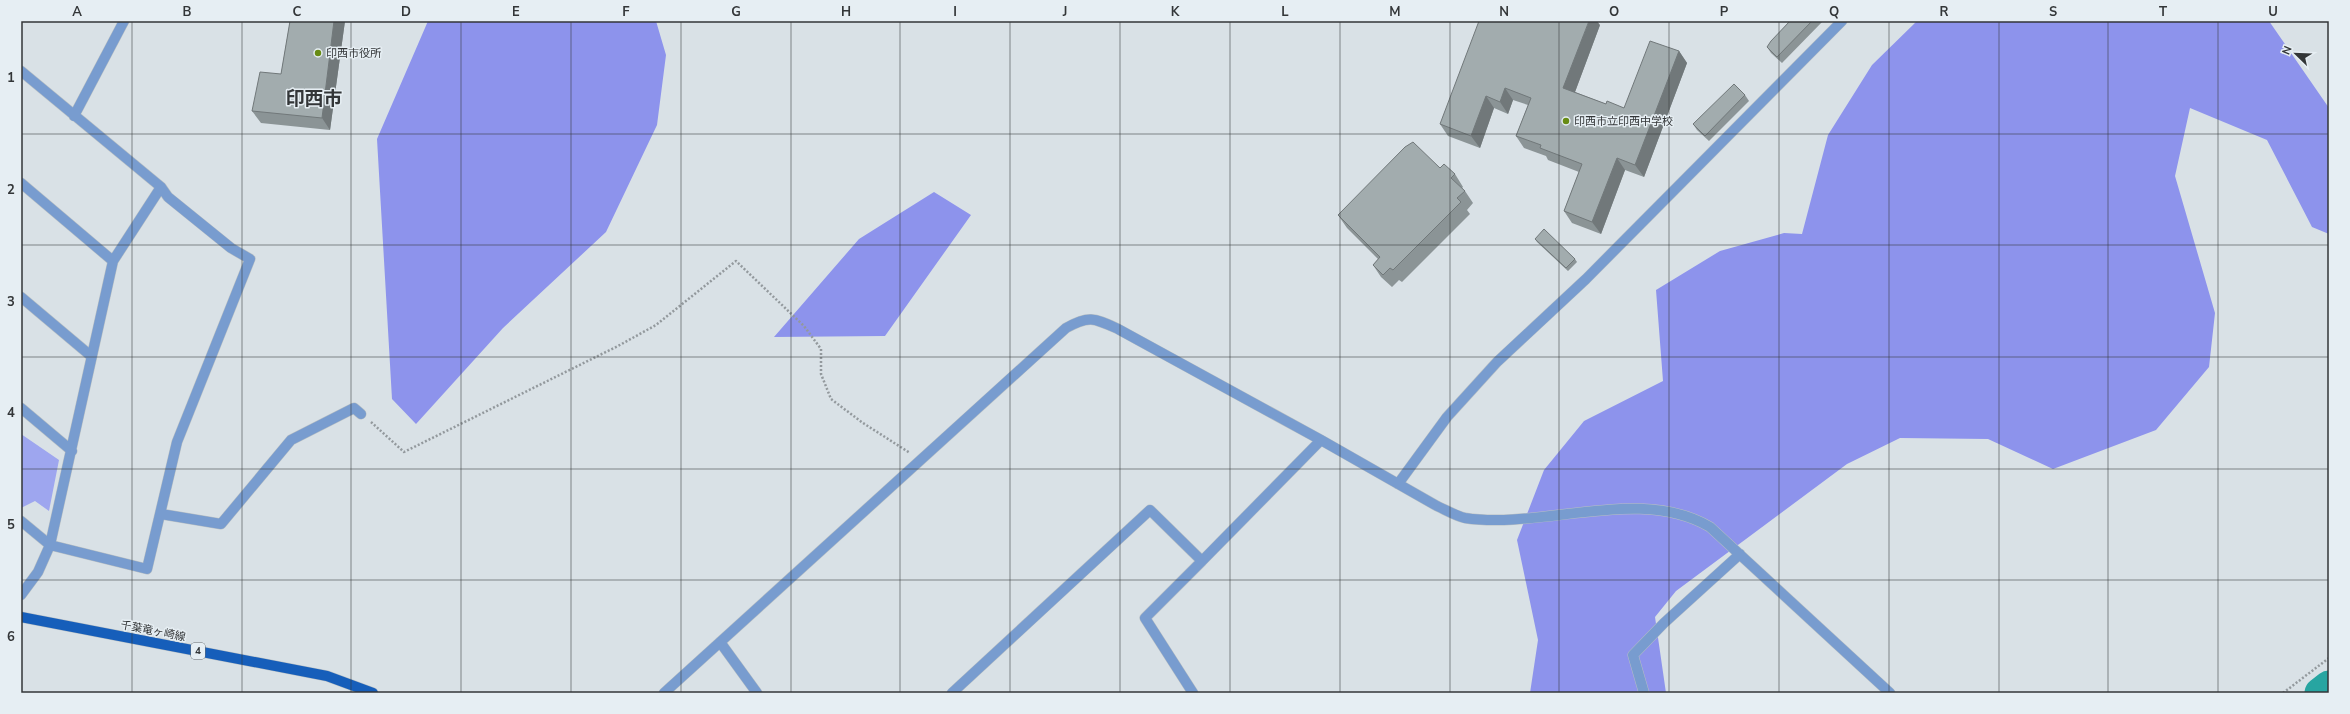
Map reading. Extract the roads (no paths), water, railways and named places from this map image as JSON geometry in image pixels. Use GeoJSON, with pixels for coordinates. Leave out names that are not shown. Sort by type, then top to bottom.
{"type":"FeatureCollection","features":[{"type":"Feature","properties":{"kind":"main road","name":"千葉竜ヶ崎線"},"geometry":{"type":"LineString","coordinates":[[21,616],[327,676],[373,693]]}},
{"type":"Feature","properties":{"kind":"street"},"geometry":{"type":"LineString","coordinates":[[74,116],[124,21]]}},
{"type":"Feature","properties":{"kind":"street"},"geometry":{"type":"LineString","coordinates":[[1398,484],[1446,417],[1497,362],[1586,280],[1842,21]]}},
{"type":"Feature","properties":{"kind":"street"},"geometry":{"type":"LineString","coordinates":[[21,71],[160,187],[168,197],[231,248],[250,259],[177,442],[147,569],[50,545],[21,521]]}},
{"type":"Feature","properties":{"kind":"street"},"geometry":{"type":"LineString","coordinates":[[21,183],[113,261]]}},
{"type":"Feature","properties":{"kind":"street"},"geometry":{"type":"LineString","coordinates":[[21,595],[38,572],[50,545],[113,261],[160,187]]}},
{"type":"Feature","properties":{"kind":"street"},"geometry":{"type":"LineString","coordinates":[[21,297],[91,356]]}},
{"type":"Feature","properties":{"kind":"street"},"geometry":{"type":"LineString","coordinates":[[664,693],[1066,328],[1082,319],[1095,319],[1118,329],[1438,506],[1464,518],[1508,519],[1635,509],[1667,511],[1694,517],[1710,527],[1890,693]]}},
{"type":"Feature","properties":{"kind":"street"},"geometry":{"type":"LineString","coordinates":[[21,408],[72,451]]}},
{"type":"Feature","properties":{"kind":"street"},"geometry":{"type":"LineString","coordinates":[[161,514],[221,524],[291,440],[354,408],[361,414]]}},
{"type":"Feature","properties":{"kind":"street"},"geometry":{"type":"LineString","coordinates":[[1194,693],[1145,618],[1321,440]]}},
{"type":"Feature","properties":{"kind":"street"},"geometry":{"type":"LineString","coordinates":[[952,693],[1150,510],[1202,561]]}},
{"type":"Feature","properties":{"kind":"street"},"geometry":{"type":"LineString","coordinates":[[1644,693],[1633,655],[1664,623],[1740,554]]}},
{"type":"Feature","properties":{"kind":"street"},"geometry":{"type":"LineString","coordinates":[[720,642],[757,693]]}},
{"type":"Feature","properties":{"kind":"waterway"},"geometry":{"type":"LineString","coordinates":[[2320,693],[2329,686]]}},
{"type":"Feature","properties":{"kind":"place","name":"印西市役所"},"geometry":{"type":"Point","coordinates":[318,53]}},
{"type":"Feature","properties":{"kind":"place","name":"印西市立印西中学校"},"geometry":{"type":"Point","coordinates":[1566,121]}},
{"type":"Feature","properties":{"kind":"district","name":"印西市"},"geometry":{"type":"Point","coordinates":[314,99]}}]}
